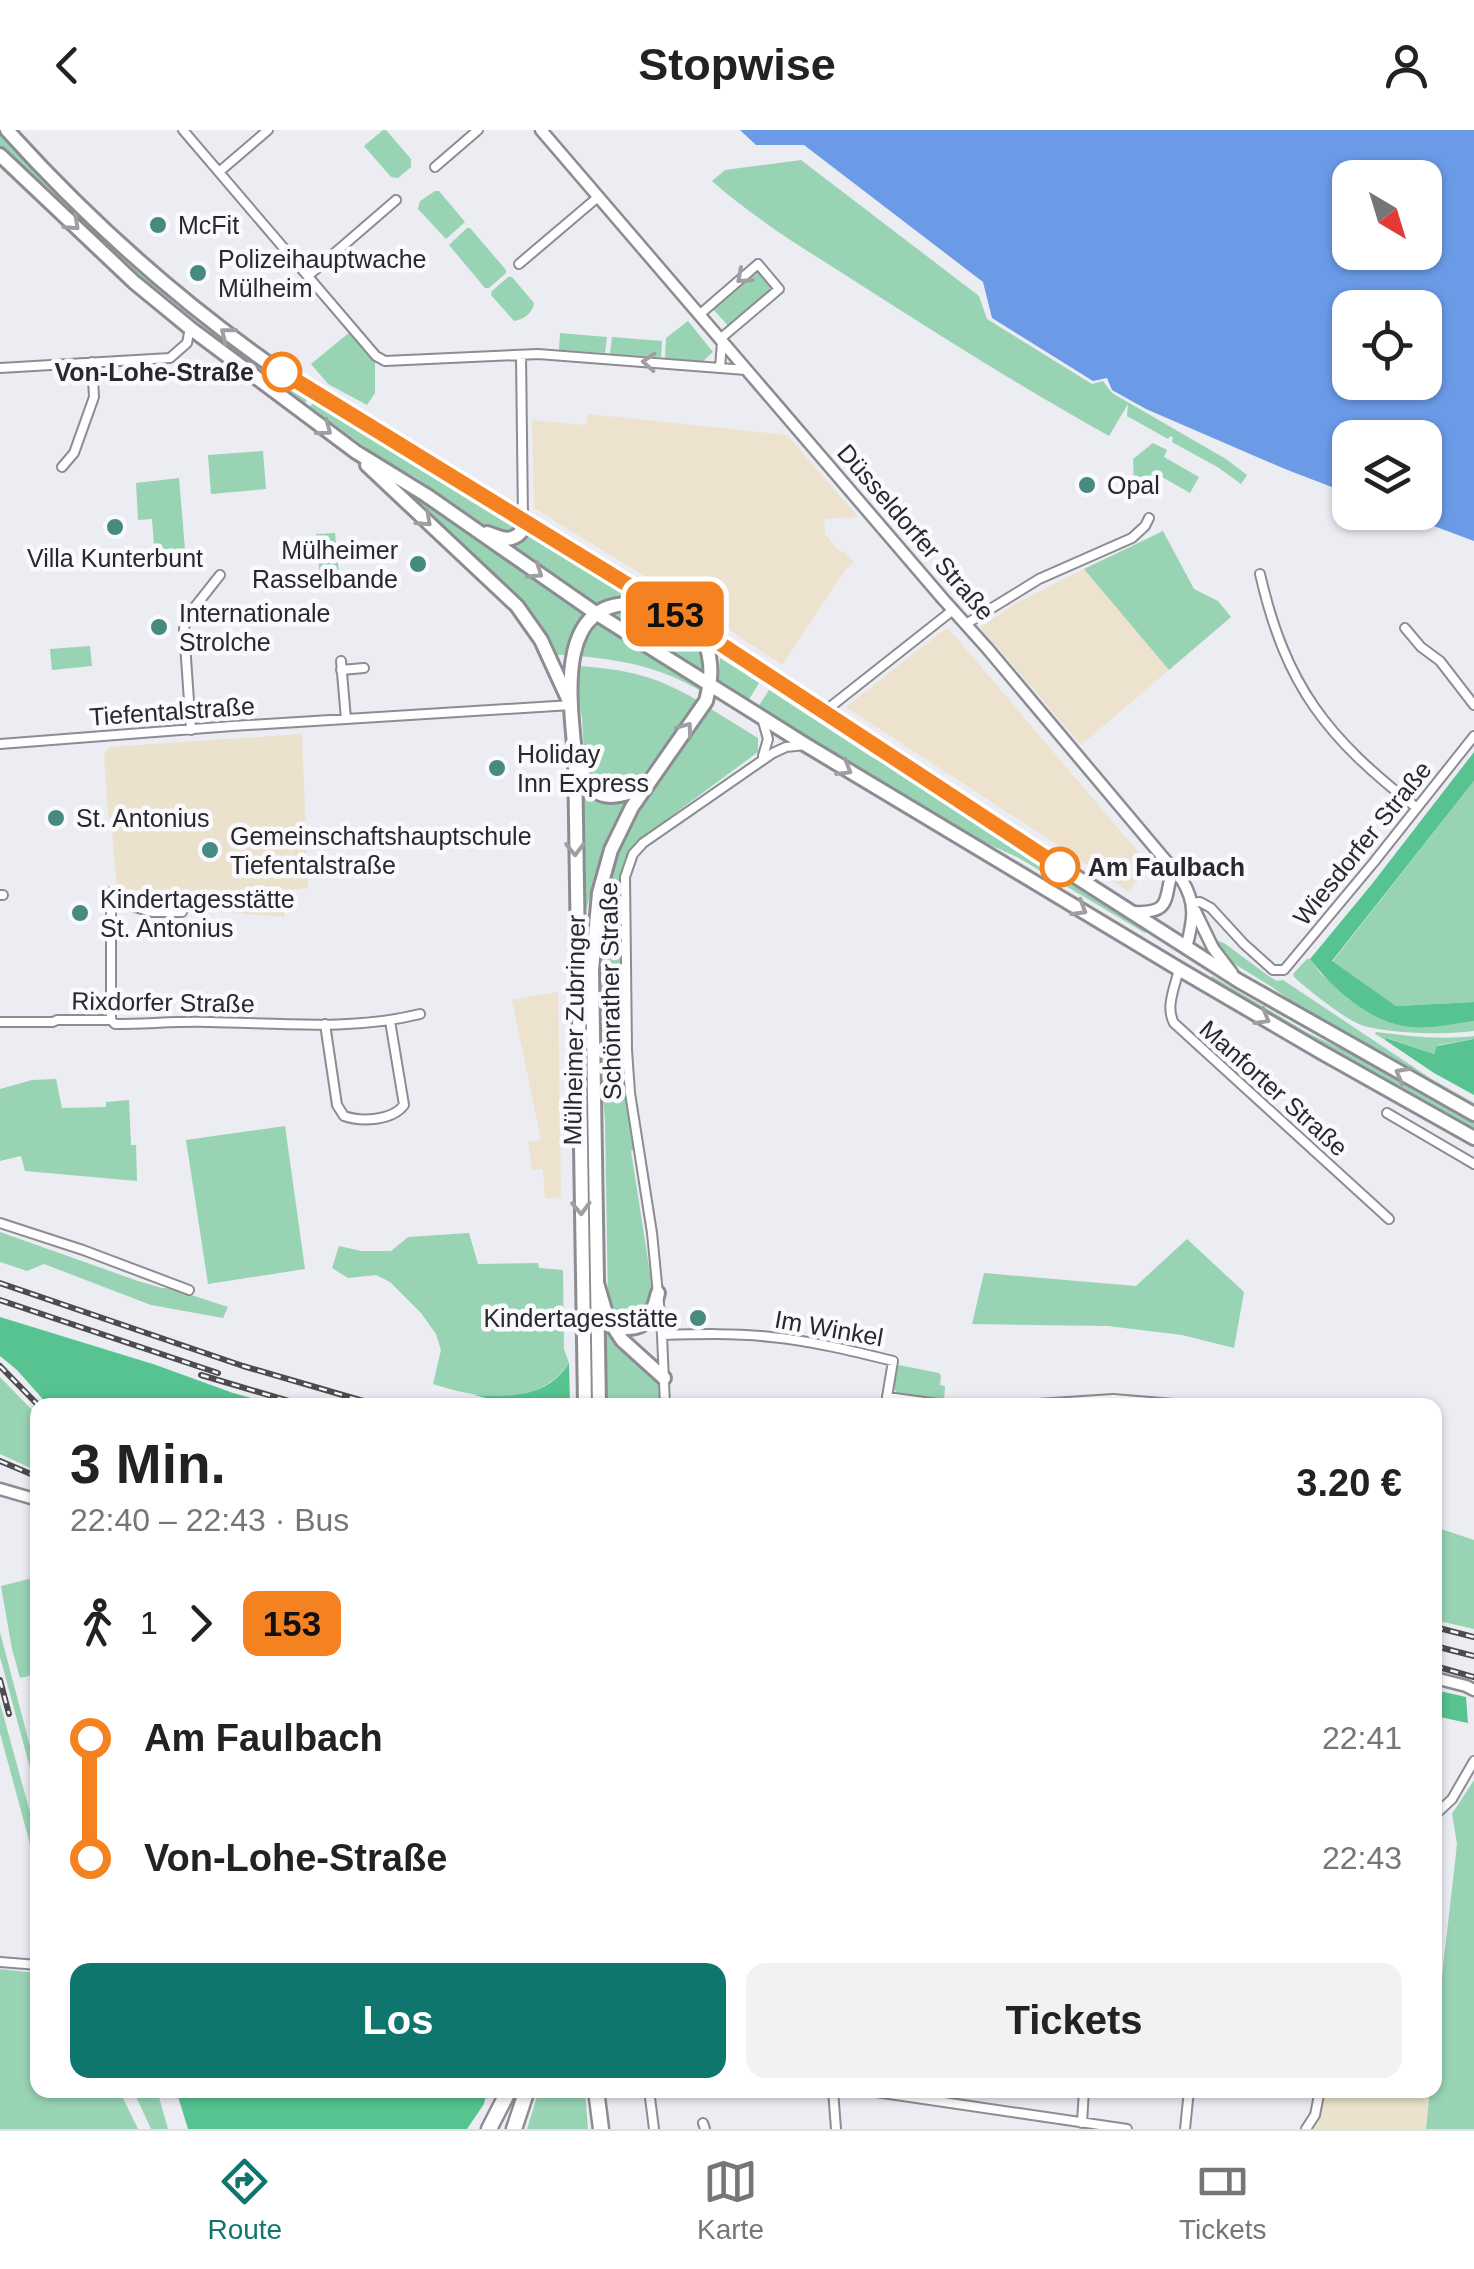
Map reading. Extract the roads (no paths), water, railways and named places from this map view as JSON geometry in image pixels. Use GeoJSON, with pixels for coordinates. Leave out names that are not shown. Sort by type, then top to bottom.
{"type":"FeatureCollection","features":[{"type":"Feature","properties":{"kind":"highway"},"geometry":{"type":"LineString","coordinates":[[489,2129],[505,2098]]}},
{"type":"Feature","properties":{"kind":"highway"},"geometry":{"type":"LineString","coordinates":[[504,2129],[514,2098]]}},
{"type":"Feature","properties":{"kind":"highway"},"geometry":{"type":"LineString","coordinates":[[514,2129],[524,2098]]}},
{"type":"Feature","properties":{"kind":"highway"},"geometry":{"type":"LineString","coordinates":[[597,2098],[602,2129]]}},
{"type":"Feature","properties":{"kind":"main road"},"geometry":{"type":"LineString","coordinates":[[7,130],[128,250],[199,312],[279,371],[672,612],[1240,982],[1474,1114]]}},
{"type":"Feature","properties":{"kind":"main road"},"geometry":{"type":"LineString","coordinates":[[1,157],[134,282],[190,328],[356,452],[598,614],[806,745],[1179,969],[1474,1138]]}},
{"type":"Feature","properties":{"kind":"main road"},"geometry":{"type":"LineString","coordinates":[[356,452],[517,606],[542,640],[570,705]]}},
{"type":"Feature","properties":{"kind":"main road"},"geometry":{"type":"LineString","coordinates":[[475,529],[513,539],[520,532],[522,519]]}},
{"type":"Feature","properties":{"kind":"main road"},"geometry":{"type":"LineString","coordinates":[[570,705],[574,649],[582,631],[598,614],[630,604],[672,612]]}},
{"type":"Feature","properties":{"kind":"main road"},"geometry":{"type":"LineString","coordinates":[[700,630],[710,658],[710,686]]}},
{"type":"Feature","properties":{"kind":"main road","name":"Mülheimer Zubringer"},"geometry":{"type":"LineString","coordinates":[[599,1398],[592,970],[598,893],[611,850],[644,787],[706,701],[710,686]]}},
{"type":"Feature","properties":{"kind":"main road","name":"Mülheimer Zubringer"},"geometry":{"type":"LineString","coordinates":[[570,705],[585,1398]]}},
{"type":"Feature","properties":{"kind":"main road"},"geometry":{"type":"LineString","coordinates":[[574,754],[588,786],[602,795],[619,797],[644,787]]}},
{"type":"Feature","properties":{"kind":"main road"},"geometry":{"type":"LineString","coordinates":[[1179,969],[1186,948]]}},
{"type":"Feature","properties":{"kind":"main road"},"geometry":{"type":"LineString","coordinates":[[597,1283],[607,1317],[622,1340],[664,1378]]}},
{"type":"Feature","properties":{"kind":"main road"},"geometry":{"type":"LineString","coordinates":[[614,1327],[631,1329],[643,1325],[652,1316],[658,1294]]}},
{"type":"Feature","properties":{"kind":"street"},"geometry":{"type":"LineString","coordinates":[[183,130],[376,356],[385,361],[538,354],[746,370]]}},
{"type":"Feature","properties":{"kind":"street"},"geometry":{"type":"LineString","coordinates":[[219,172],[268,130]]}},
{"type":"Feature","properties":{"kind":"street"},"geometry":{"type":"LineString","coordinates":[[435,167],[478,130]]}},
{"type":"Feature","properties":{"kind":"street","name":"Düsseldorfer Straße"},"geometry":{"type":"LineString","coordinates":[[541,130],[1173,870],[1186,886],[1193,906],[1200,902],[1211,908],[1244,944],[1278,972]]}},
{"type":"Feature","properties":{"kind":"street"},"geometry":{"type":"LineString","coordinates":[[519,264],[598,197]]}},
{"type":"Feature","properties":{"kind":"street"},"geometry":{"type":"LineString","coordinates":[[308,276],[396,200]]}},
{"type":"Feature","properties":{"kind":"street"},"geometry":{"type":"LineString","coordinates":[[699,315],[758,264],[779,289],[721,340],[720,368]]}},
{"type":"Feature","properties":{"kind":"street"},"geometry":{"type":"LineString","coordinates":[[0,368],[170,358],[187,343],[190,328]]}},
{"type":"Feature","properties":{"kind":"street"},"geometry":{"type":"LineString","coordinates":[[521,355],[522,519]]}},
{"type":"Feature","properties":{"kind":"street"},"geometry":{"type":"LineString","coordinates":[[62,467],[74,453],[94,397],[92,362]]}},
{"type":"Feature","properties":{"kind":"street"},"geometry":{"type":"LineString","coordinates":[[966,624],[1040,579],[1128,540],[1142,530],[1149,518]]}},
{"type":"Feature","properties":{"kind":"street"},"geometry":{"type":"LineString","coordinates":[[1260,574],[1280,646],[1306,696],[1355,756],[1417,808]]}},
{"type":"Feature","properties":{"kind":"street"},"geometry":{"type":"LineString","coordinates":[[190,730],[186,618],[220,575]]}},
{"type":"Feature","properties":{"kind":"street"},"geometry":{"type":"LineString","coordinates":[[824,711],[953,610]]}},
{"type":"Feature","properties":{"kind":"street"},"geometry":{"type":"LineString","coordinates":[[1405,628],[1440,661],[1474,705]]}},
{"type":"Feature","properties":{"kind":"street"},"geometry":{"type":"LineString","coordinates":[[346,720],[341,666],[364,668]]}},
{"type":"Feature","properties":{"kind":"street","name":"Tiefentalstraße"},"geometry":{"type":"LineString","coordinates":[[0,744],[570,705]]}},
{"type":"Feature","properties":{"kind":"street"},"geometry":{"type":"LineString","coordinates":[[761,760],[768,744],[762,718]]}},
{"type":"Feature","properties":{"kind":"street","name":"Wiesdorfer Straße"},"geometry":{"type":"LineString","coordinates":[[1278,972],[1288,966],[1474,736]]}},
{"type":"Feature","properties":{"kind":"street","name":"Schönrather Straße"},"geometry":{"type":"LineString","coordinates":[[664,1398],[652,1233],[629,1078],[625,878],[634,854],[643,844],[761,760],[786,747],[806,745]]}},
{"type":"Feature","properties":{"kind":"street"},"geometry":{"type":"LineString","coordinates":[[1130,912],[1147,912],[1162,906],[1173,870]]}},
{"type":"Feature","properties":{"kind":"street"},"geometry":{"type":"LineString","coordinates":[[111,1020],[110,896],[152,912],[182,912]]}},
{"type":"Feature","properties":{"kind":"street"},"geometry":{"type":"LineString","coordinates":[[1186,948],[1193,906]]}},
{"type":"Feature","properties":{"kind":"street"},"geometry":{"type":"LineString","coordinates":[[1193,906],[1212,948],[1240,982]]}},
{"type":"Feature","properties":{"kind":"street","name":"Manforter Straße"},"geometry":{"type":"LineString","coordinates":[[1179,969],[1170,1008],[1174,1024],[1388,1220]]}},
{"type":"Feature","properties":{"kind":"street","name":"Rixdorfer Straße"},"geometry":{"type":"LineString","coordinates":[[0,1022],[325,1024],[390,1021],[420,1014]]}},
{"type":"Feature","properties":{"kind":"street"},"geometry":{"type":"LineString","coordinates":[[325,1024],[337,1105],[344,1116],[358,1120],[391,1116],[404,1106],[390,1021]]}},
{"type":"Feature","properties":{"kind":"street"},"geometry":{"type":"LineString","coordinates":[[1388,1113],[1474,1164]]}},
{"type":"Feature","properties":{"kind":"street"},"geometry":{"type":"LineString","coordinates":[[0,1223],[188,1290]]}},
{"type":"Feature","properties":{"kind":"street","name":"Im Winkel"},"geometry":{"type":"LineString","coordinates":[[662,1335],[771,1336],[893,1361],[888,1397],[895,1398]]}},
{"type":"Feature","properties":{"kind":"street"},"geometry":{"type":"LineString","coordinates":[[0,1489],[30,1498]]}},
{"type":"Feature","properties":{"kind":"street"},"geometry":{"type":"LineString","coordinates":[[1442,1680],[1474,1690]]}},
{"type":"Feature","properties":{"kind":"street"},"geometry":{"type":"LineString","coordinates":[[1442,1809],[1474,1761]]}},
{"type":"Feature","properties":{"kind":"street"},"geometry":{"type":"LineString","coordinates":[[0,1962],[30,1964]]}},
{"type":"Feature","properties":{"kind":"street"},"geometry":{"type":"LineString","coordinates":[[650,2098],[654,2129]]}},
{"type":"Feature","properties":{"kind":"street"},"geometry":{"type":"LineString","coordinates":[[833,2098],[836,2129]]}},
{"type":"Feature","properties":{"kind":"street"},"geometry":{"type":"LineString","coordinates":[[915,2098],[1127,2129]]}},
{"type":"Feature","properties":{"kind":"street"},"geometry":{"type":"LineString","coordinates":[[1082,2123],[1084,2098]]}},
{"type":"Feature","properties":{"kind":"street"},"geometry":{"type":"LineString","coordinates":[[1184,2129],[1188,2098]]}},
{"type":"Feature","properties":{"kind":"street"},"geometry":{"type":"LineString","coordinates":[[1306,2129],[1318,2098]]}},
{"type":"Feature","properties":{"kind":"water"},"geometry":{"type":"Polygon","coordinates":[[[740,130],[1474,130],[1474,541],[1442,529],[1442,420],[1332,420],[1332,487],[1285,469],[1146,409],[1112,390],[1107,378],[1093,381],[992,318],[983,282],[804,145],[756,145],[740,130]]]}},
{"type":"Feature","properties":{"kind":"railway"},"geometry":{"type":"LineString","coordinates":[[0,1283],[243,1366],[353,1398]]}},
{"type":"Feature","properties":{"kind":"railway"},"geometry":{"type":"LineString","coordinates":[[0,1300],[218,1373]]}},
{"type":"Feature","properties":{"kind":"railway"},"geometry":{"type":"LineString","coordinates":[[0,1366],[31,1398]]}},
{"type":"Feature","properties":{"kind":"railway"},"geometry":{"type":"LineString","coordinates":[[201,1375],[278,1398]]}},
{"type":"Feature","properties":{"kind":"railway"},"geometry":{"type":"LineString","coordinates":[[0,1461],[30,1474]]}},
{"type":"Feature","properties":{"kind":"railway"},"geometry":{"type":"LineString","coordinates":[[1442,1629],[1474,1637]]}},
{"type":"Feature","properties":{"kind":"railway"},"geometry":{"type":"LineString","coordinates":[[1442,1648],[1474,1656]]}},
{"type":"Feature","properties":{"kind":"railway"},"geometry":{"type":"LineString","coordinates":[[1442,1668],[1474,1677]]}},
{"type":"Feature","properties":{"kind":"railway"},"geometry":{"type":"LineString","coordinates":[[0,1680],[9,1714]]}},
{"type":"Feature","properties":{"kind":"place","name":"McFit"},"geometry":{"type":"Point","coordinates":[158,225]}},
{"type":"Feature","properties":{"kind":"place","name":"Polizeihauptwache Mülheim"},"geometry":{"type":"Point","coordinates":[198,273]}},
{"type":"Feature","properties":{"kind":"place","name":"Von-Lohe-Straße"},"geometry":{"type":"Point","coordinates":[282,372]}},
{"type":"Feature","properties":{"kind":"place","name":"Opal"},"geometry":{"type":"Point","coordinates":[1087,485]}},
{"type":"Feature","properties":{"kind":"place","name":"Villa Kunterbunt"},"geometry":{"type":"Point","coordinates":[115,527]}},
{"type":"Feature","properties":{"kind":"place","name":"Mülheimer Rasselbande"},"geometry":{"type":"Point","coordinates":[418,564]}},
{"type":"Feature","properties":{"kind":"place","name":"Internationale Strolche"},"geometry":{"type":"Point","coordinates":[159,627]}},
{"type":"Feature","properties":{"kind":"place","name":"Holiday Inn Express"},"geometry":{"type":"Point","coordinates":[497,768]}},
{"type":"Feature","properties":{"kind":"place","name":"St. Antonius"},"geometry":{"type":"Point","coordinates":[56,818]}},
{"type":"Feature","properties":{"kind":"place","name":"Gemeinschaftshauptschule Tiefentalstraße"},"geometry":{"type":"Point","coordinates":[210,850]}},
{"type":"Feature","properties":{"kind":"place","name":"Am Faulbach"},"geometry":{"type":"Point","coordinates":[1060,867]}},
{"type":"Feature","properties":{"kind":"place","name":"Kindertagesstätte St. Antonius"},"geometry":{"type":"Point","coordinates":[80,913]}},
{"type":"Feature","properties":{"kind":"place","name":"Kindertagesstätte"},"geometry":{"type":"Point","coordinates":[698,1318]}}]}
